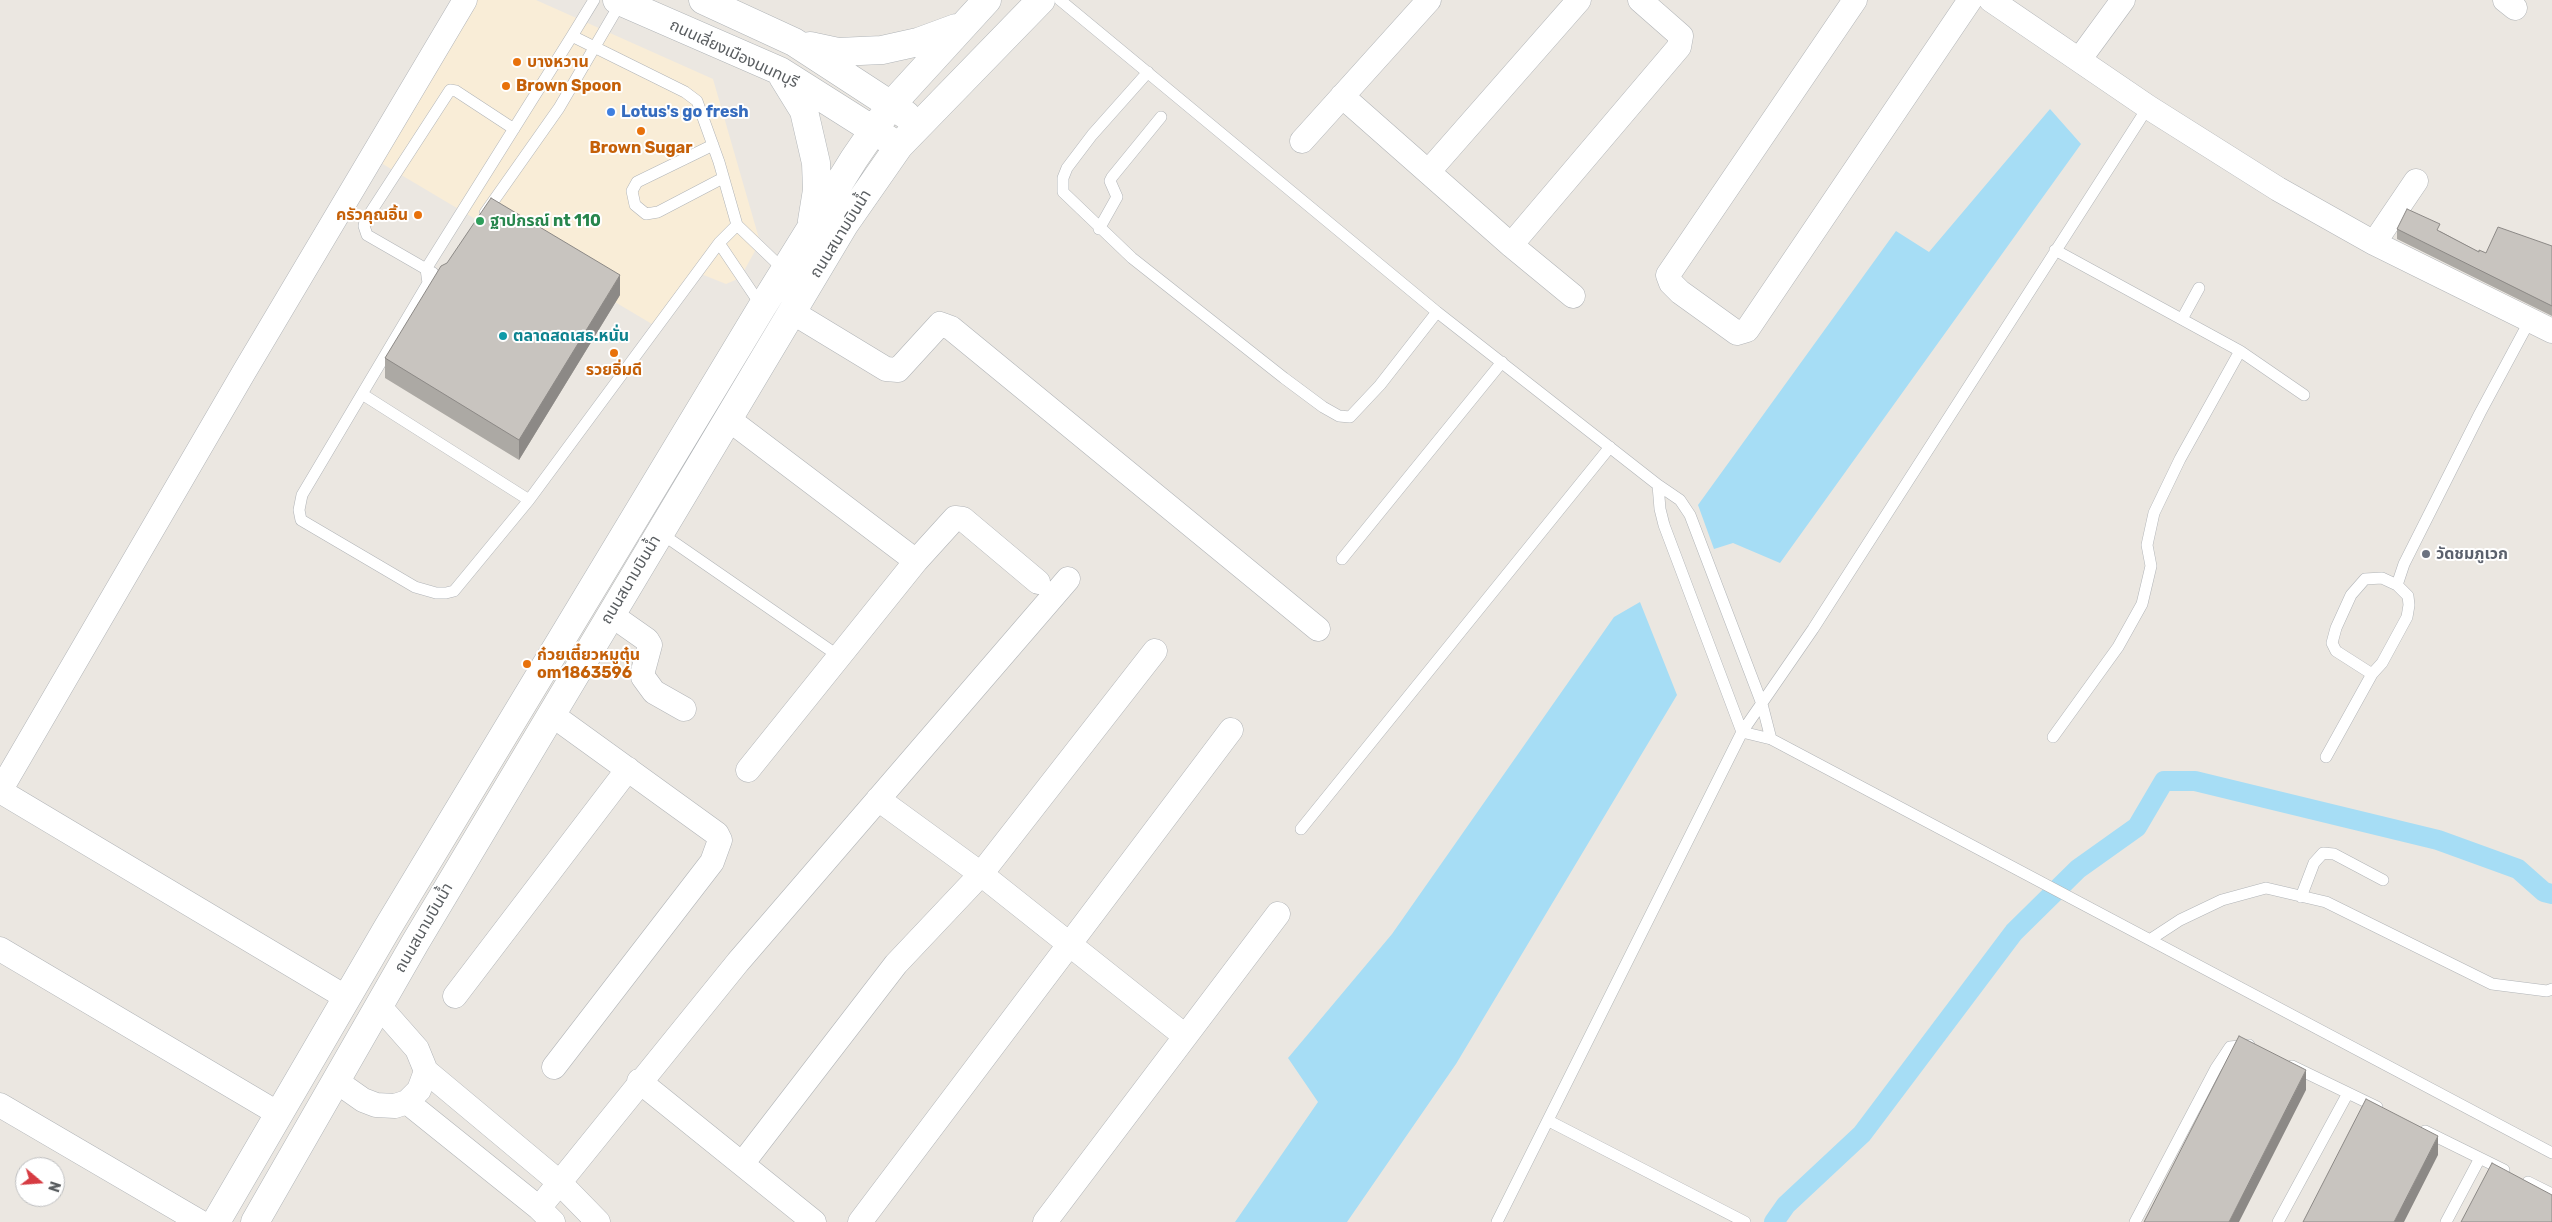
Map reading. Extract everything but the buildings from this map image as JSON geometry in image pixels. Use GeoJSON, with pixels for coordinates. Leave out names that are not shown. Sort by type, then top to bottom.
{"type":"FeatureCollection","features":[{"type":"Feature","properties":{"kind":"main road","name":"ถนนเลี่ยงเมืองนนทบุรี"},"geometry":{"type":"LineString","coordinates":[[703,0],[794,42],[919,124]]}},
{"type":"Feature","properties":{"kind":"main road","name":"ถนนสนามบินน้ำ"},"geometry":{"type":"LineString","coordinates":[[216,1222],[388,927],[762,307],[873,129],[891,105],[961,26],[987,0]]}},
{"type":"Feature","properties":{"kind":"main road","name":"ถนนสนามบินน้ำ"},"geometry":{"type":"LineString","coordinates":[[255,1222],[415,943],[844,225],[899,146],[1041,0]]}},
{"type":"Feature","properties":{"kind":"main road","name":"ถนนเลี่ยงเมืองนนทบุรี"},"geometry":{"type":"LineString","coordinates":[[620,1],[780,72],[899,146]]}},
{"type":"Feature","properties":{"kind":"main road"},"geometry":{"type":"LineString","coordinates":[[794,42],[838,52],[882,50],[918,42],[961,26]]}},
{"type":"Feature","properties":{"kind":"main road"},"geometry":{"type":"LineString","coordinates":[[780,72],[804,111],[816,163],[816,190],[811,230]]}},
{"type":"Feature","properties":{"kind":"main road"},"geometry":{"type":"LineString","coordinates":[[388,927],[415,943]]}},
{"type":"Feature","properties":{"kind":"street"},"geometry":{"type":"LineString","coordinates":[[347,998],[0,791],[239,380],[465,0]]}},
{"type":"Feature","properties":{"kind":"street"},"geometry":{"type":"LineString","coordinates":[[1302,141],[1342,96],[1354,86],[1429,0]]}},
{"type":"Feature","properties":{"kind":"street"},"geometry":{"type":"LineString","coordinates":[[1429,171],[1579,0]]}},
{"type":"Feature","properties":{"kind":"street"},"geometry":{"type":"LineString","coordinates":[[1511,246],[1679,47],[1680,36],[1640,0]]}},
{"type":"Feature","properties":{"kind":"street"},"geometry":{"type":"LineString","coordinates":[[1855,0],[1668,275],[1671,283],[1680,292],[1737,333],[1747,330],[1970,0]]}},
{"type":"Feature","properties":{"kind":"street"},"geometry":{"type":"LineString","coordinates":[[1991,0],[2148,107],[2278,189],[2374,243],[2552,331]]}},
{"type":"Feature","properties":{"kind":"street"},"geometry":{"type":"LineString","coordinates":[[2079,60],[2122,0]]}},
{"type":"Feature","properties":{"kind":"street"},"geometry":{"type":"LineString","coordinates":[[1342,96],[1429,171],[1511,246],[1573,296]]}},
{"type":"Feature","properties":{"kind":"street"},"geometry":{"type":"LineString","coordinates":[[2374,243],[2416,181]]}},
{"type":"Feature","properties":{"kind":"street"},"geometry":{"type":"LineString","coordinates":[[792,312],[886,369],[898,370],[940,324],[951,328],[1318,629]]}},
{"type":"Feature","properties":{"kind":"street"},"geometry":{"type":"LineString","coordinates":[[727,418],[916,561]]}},
{"type":"Feature","properties":{"kind":"street"},"geometry":{"type":"LineString","coordinates":[[748,770],[916,561],[955,518],[963,520],[1038,582]]}},
{"type":"Feature","properties":{"kind":"street"},"geometry":{"type":"LineString","coordinates":[[407,1102],[546,1215],[559,1182],[639,1081],[878,799],[1068,579]]}},
{"type":"Feature","properties":{"kind":"street"},"geometry":{"type":"LineString","coordinates":[[610,614],[647,640],[650,645],[643,677],[654,692],[684,709]]}},
{"type":"Feature","properties":{"kind":"street"},"geometry":{"type":"LineString","coordinates":[[742,1164],[896,964],[981,874],[1155,651]]}},
{"type":"Feature","properties":{"kind":"street"},"geometry":{"type":"LineString","coordinates":[[551,714],[717,834],[720,840],[712,862],[688,895],[554,1067]]}},
{"type":"Feature","properties":{"kind":"street"},"geometry":{"type":"LineString","coordinates":[[860,1222],[1231,730]]}},
{"type":"Feature","properties":{"kind":"street"},"geometry":{"type":"LineString","coordinates":[[455,996],[628,769]]}},
{"type":"Feature","properties":{"kind":"street"},"geometry":{"type":"LineString","coordinates":[[878,799],[981,874],[1186,1036]]}},
{"type":"Feature","properties":{"kind":"street"},"geometry":{"type":"LineString","coordinates":[[1045,1222],[1278,914]]}},
{"type":"Feature","properties":{"kind":"street"},"geometry":{"type":"LineString","coordinates":[[0,948],[279,1114]]}},
{"type":"Feature","properties":{"kind":"street"},"geometry":{"type":"LineString","coordinates":[[380,1007],[417,1049],[426,1071],[559,1182],[598,1222]]}},
{"type":"Feature","properties":{"kind":"street"},"geometry":{"type":"LineString","coordinates":[[336,1080],[363,1100],[376,1105],[395,1106],[407,1102],[419,1090],[426,1071]]}},
{"type":"Feature","properties":{"kind":"street"},"geometry":{"type":"LineString","coordinates":[[639,1081],[814,1222]]}},
{"type":"Feature","properties":{"kind":"street"},"geometry":{"type":"LineString","coordinates":[[0,1105],[200,1222]]}},
{"type":"Feature","properties":{"kind":"lane"},"geometry":{"type":"LineString","coordinates":[[428,283],[426,269],[594,0]]}},
{"type":"Feature","properties":{"kind":"lane"},"geometry":{"type":"LineString","coordinates":[[1060,0],[1437,312],[1658,485],[1680,500],[1690,515],[1762,704],[1771,739]]}},
{"type":"Feature","properties":{"kind":"lane"},"geometry":{"type":"LineString","coordinates":[[478,223],[559,108],[620,1]]}},
{"type":"Feature","properties":{"kind":"lane"},"geometry":{"type":"LineString","coordinates":[[572,36],[691,96],[697,101],[713,145],[737,225],[785,271]]}},
{"type":"Feature","properties":{"kind":"lane"},"geometry":{"type":"LineString","coordinates":[[1148,72],[1092,135],[1067,168],[1063,178],[1063,192],[1098,229],[1132,258],[1284,378],[1339,416],[1350,417],[1380,385],[1437,312]]}},
{"type":"Feature","properties":{"kind":"lane"},"geometry":{"type":"LineString","coordinates":[[514,129],[456,91],[450,90],[366,221],[364,226],[367,235],[426,269],[443,274],[428,283],[302,495],[299,510],[300,520],[416,586],[436,594],[454,591],[528,500],[719,243],[737,225]]}},
{"type":"Feature","properties":{"kind":"lane"},"geometry":{"type":"LineString","coordinates":[[1497,1222],[1742,732],[1813,629],[2148,107]]}},
{"type":"Feature","properties":{"kind":"lane"},"geometry":{"type":"LineString","coordinates":[[1098,229],[1117,197],[1110,181],[1112,177],[1161,117]]}},
{"type":"Feature","properties":{"kind":"lane"},"geometry":{"type":"LineString","coordinates":[[713,145],[637,182],[632,192],[635,205],[646,214],[658,212],[723,178]]}},
{"type":"Feature","properties":{"kind":"lane"},"geometry":{"type":"LineString","coordinates":[[719,243],[762,307]]}},
{"type":"Feature","properties":{"kind":"lane"},"geometry":{"type":"LineString","coordinates":[[2055,250],[2240,351],[2304,395]]}},
{"type":"Feature","properties":{"kind":"lane"},"geometry":{"type":"LineString","coordinates":[[2182,319],[2199,288]]}},
{"type":"Feature","properties":{"kind":"lane"},"geometry":{"type":"LineString","coordinates":[[2397,585],[2404,564],[2480,412],[2530,320]]}},
{"type":"Feature","properties":{"kind":"lane"},"geometry":{"type":"LineString","coordinates":[[2053,737],[2118,647],[2142,604],[2151,566],[2148,545],[2154,513],[2180,459],[2240,351]]}},
{"type":"Feature","properties":{"kind":"lane"},"geometry":{"type":"LineString","coordinates":[[1342,558],[1502,362]]}},
{"type":"Feature","properties":{"kind":"lane"},"geometry":{"type":"LineString","coordinates":[[362,394],[528,500]]}},
{"type":"Feature","properties":{"kind":"lane"},"geometry":{"type":"LineString","coordinates":[[1301,829],[1610,447]]}},
{"type":"Feature","properties":{"kind":"lane"},"geometry":{"type":"LineString","coordinates":[[1658,485],[1660,509],[1664,525],[1742,732]]}},
{"type":"Feature","properties":{"kind":"lane"},"geometry":{"type":"LineString","coordinates":[[659,532],[840,657]]}},
{"type":"Feature","properties":{"kind":"lane"},"geometry":{"type":"LineString","coordinates":[[2326,757],[2372,674],[2382,663],[2407,617],[2408,596],[2397,585],[2382,578],[2365,579],[2351,595],[2336,628],[2332,643],[2336,650],[2372,674]]}},
{"type":"Feature","properties":{"kind":"lane"},"geometry":{"type":"LineString","coordinates":[[1742,732],[1771,739],[2035,877],[2073,899],[2552,1153]]}},
{"type":"Feature","properties":{"kind":"lane"},"geometry":{"type":"LineString","coordinates":[[2301,897],[2314,863],[2323,852],[2334,854],[2383,880]]}},
{"type":"Feature","properties":{"kind":"lane"},"geometry":{"type":"LineString","coordinates":[[2151,939],[2180,920],[2222,900],[2266,888],[2326,902],[2492,984],[2546,991],[2552,989]]}},
{"type":"Feature","properties":{"kind":"lane"},"geometry":{"type":"LineString","coordinates":[[2135,1222],[2216,1068],[2230,1047],[2247,1044],[2264,1052]]}},
{"type":"Feature","properties":{"kind":"lane"},"geometry":{"type":"LineString","coordinates":[[2281,1060],[2392,1114]]}},
{"type":"Feature","properties":{"kind":"lane"},"geometry":{"type":"LineString","coordinates":[[2278,1222],[2348,1093]]}},
{"type":"Feature","properties":{"kind":"lane"},"geometry":{"type":"LineString","coordinates":[[1549,1121],[1745,1222]]}},
{"type":"Feature","properties":{"kind":"lane"},"geometry":{"type":"LineString","coordinates":[[2418,1128],[2552,1194]]}},
{"type":"Feature","properties":{"kind":"lane"},"geometry":{"type":"LineString","coordinates":[[2446,1222],[2480,1158]]}},
{"type":"Feature","properties":{"kind":"shaded area"},"geometry":{"type":"Polygon","coordinates":[[[465,0],[536,0],[713,79],[760,242],[740,278],[726,284],[696,272],[657,327],[371,157],[465,0]]]}},
{"type":"Feature","properties":{"kind":"water"},"geometry":{"type":"Polygon","coordinates":[[[2050,109],[2081,144],[1780,563],[1733,543],[1714,549],[1698,505],[1896,231],[1929,252],[2050,109]]]}},
{"type":"Feature","properties":{"kind":"water"},"geometry":{"type":"Polygon","coordinates":[[[1640,602],[1677,695],[1456,1064],[1347,1222],[1235,1222],[1318,1102],[1288,1058],[1392,934],[1614,617],[1640,602]]]}},
{"type":"Feature","properties":{"kind":"waterway"},"geometry":{"type":"LineString","coordinates":[[1774,1222],[1786,1205],[1862,1134],[2014,932],[2078,869],[2137,827],[2164,781],[2195,781],[2438,840],[2518,869],[2544,892],[2552,894]]}},
{"type":"Feature","properties":{"kind":"place","name":"บางหวาน"},"geometry":{"type":"Point","coordinates":[517,62]}},
{"type":"Feature","properties":{"kind":"place","name":"Brown Spoon"},"geometry":{"type":"Point","coordinates":[506,86]}},
{"type":"Feature","properties":{"kind":"place","name":"Lotus's go fresh"},"geometry":{"type":"Point","coordinates":[611,112]}},
{"type":"Feature","properties":{"kind":"place","name":"Brown Sugar"},"geometry":{"type":"Point","coordinates":[641,131]}},
{"type":"Feature","properties":{"kind":"place","name":"ครัวคุณอิ้น"},"geometry":{"type":"Point","coordinates":[418,215]}},
{"type":"Feature","properties":{"kind":"place","name":"ฐาปกรณ์ nt 110"},"geometry":{"type":"Point","coordinates":[480,221]}},
{"type":"Feature","properties":{"kind":"place","name":"ตลาดสดเสธ.หนั่น"},"geometry":{"type":"Point","coordinates":[503,336]}},
{"type":"Feature","properties":{"kind":"place","name":"รวยอิ่มดี"},"geometry":{"type":"Point","coordinates":[614,353]}},
{"type":"Feature","properties":{"kind":"place","name":"วัดชมภูเวก"},"geometry":{"type":"Point","coordinates":[2426,554]}},
{"type":"Feature","properties":{"kind":"place","name":"ก๋วยเตี๋ยวหมูตุ๋น om1863596"},"geometry":{"type":"Point","coordinates":[527,664]}}]}
